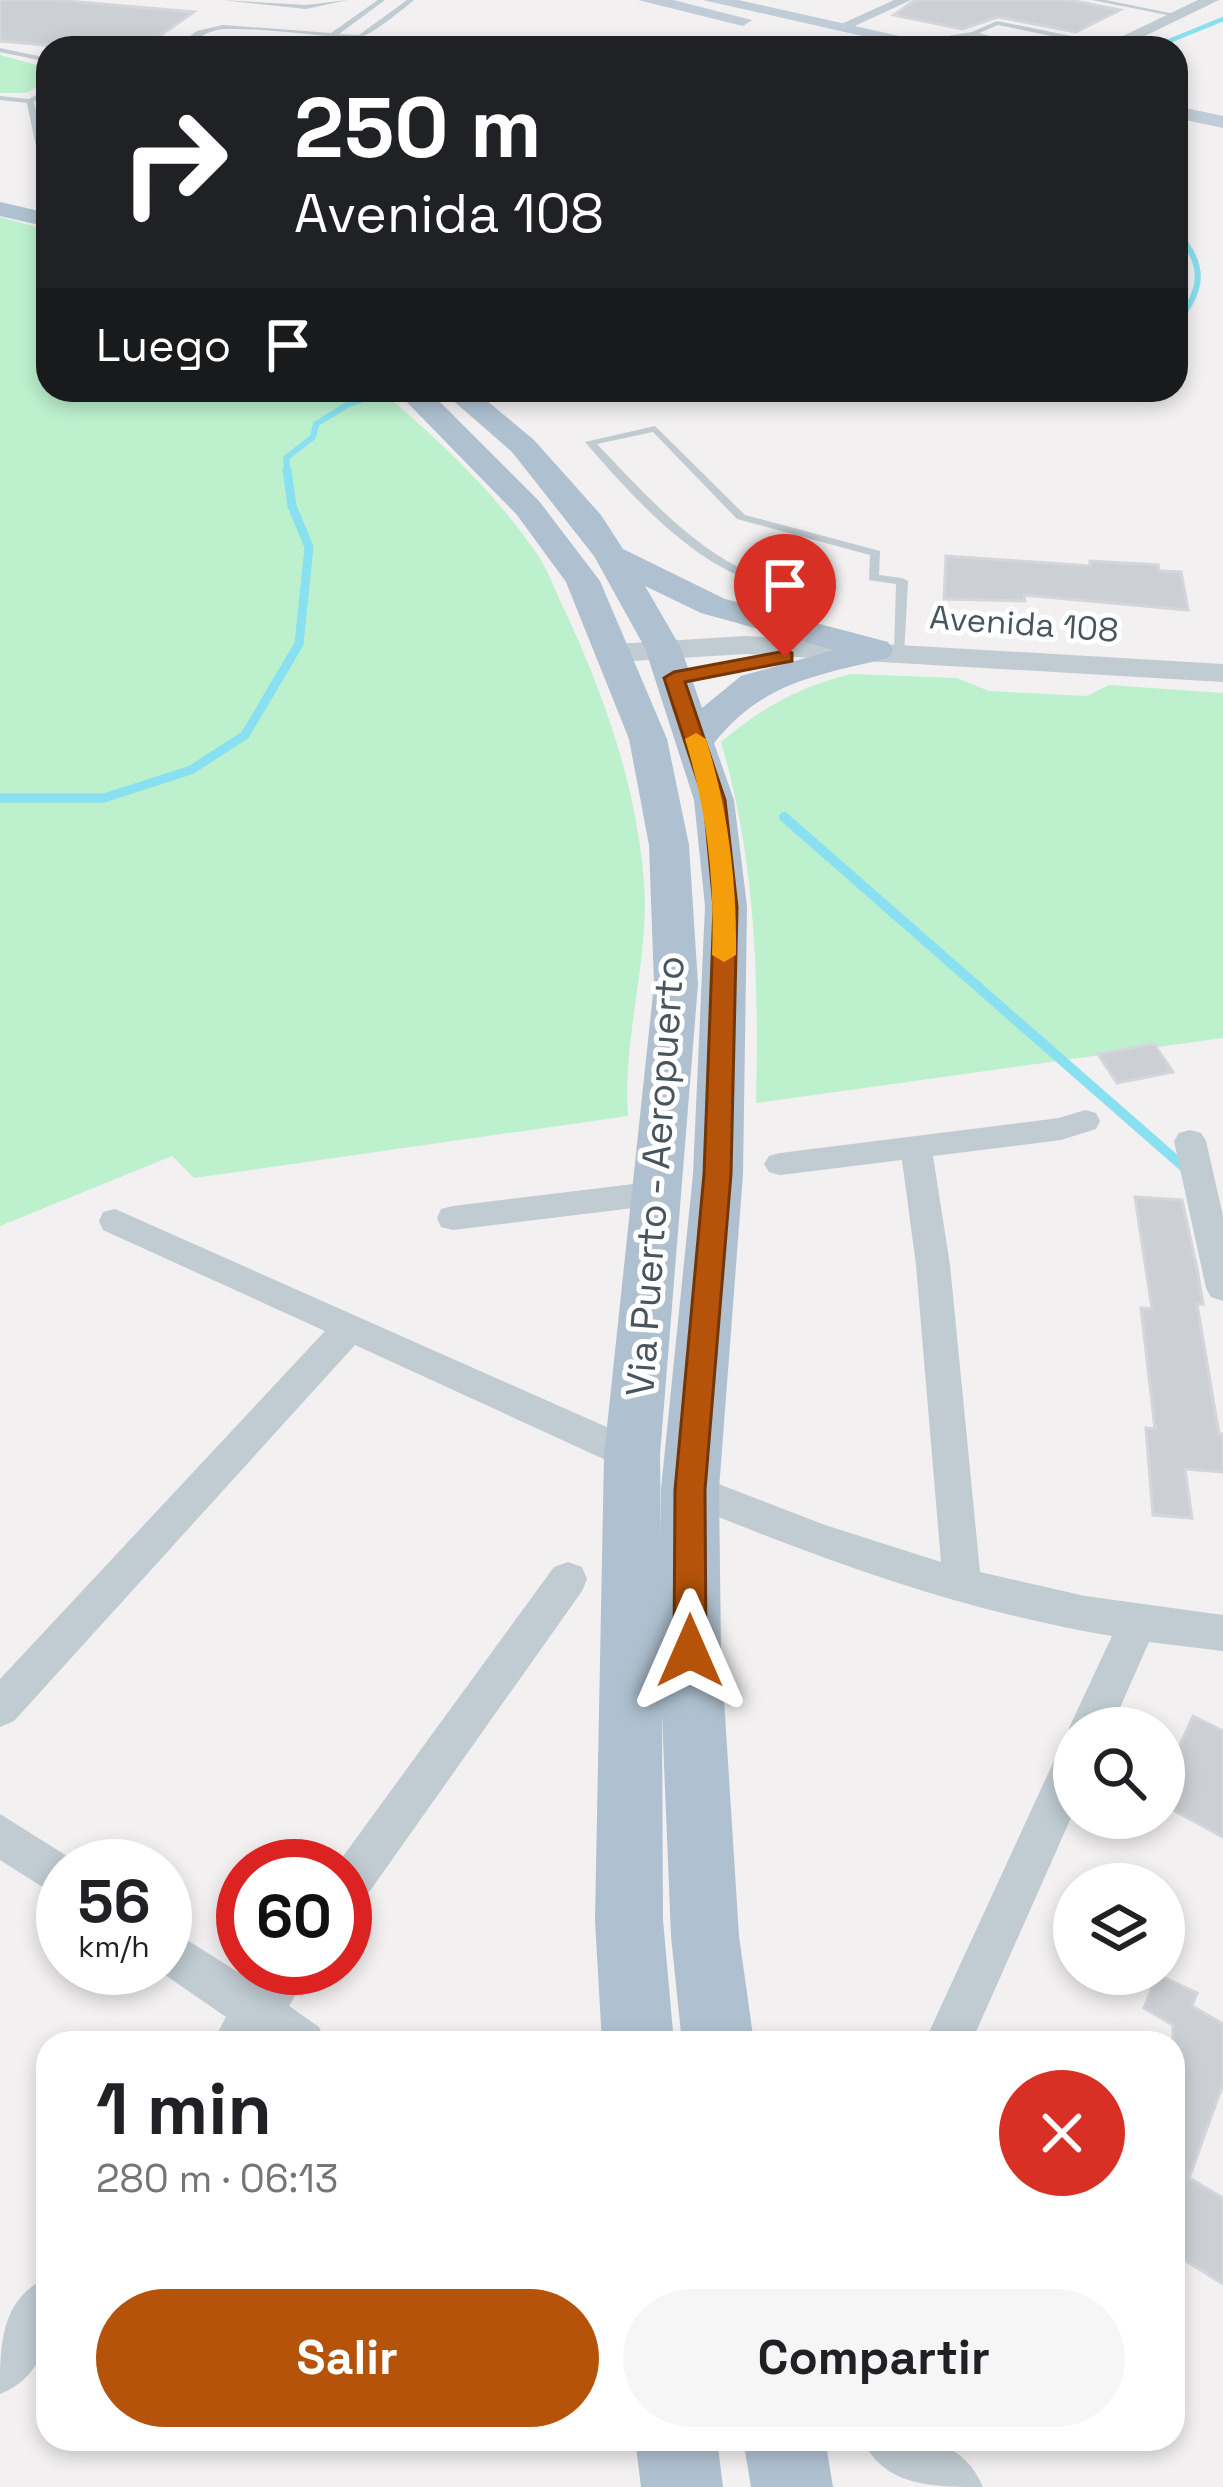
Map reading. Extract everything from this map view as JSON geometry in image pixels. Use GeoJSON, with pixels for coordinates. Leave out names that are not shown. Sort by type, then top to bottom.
{"type":"FeatureCollection","features":[{"type":"Feature","properties":{"kind":"main road"},"geometry":{"type":"LineString","coordinates":[[647,0],[819,36]]}},
{"type":"Feature","properties":{"kind":"main road"},"geometry":{"type":"LineString","coordinates":[[712,0],[885,36]]}},
{"type":"Feature","properties":{"kind":"main road"},"geometry":{"type":"LineString","coordinates":[[1188,100],[1223,107]]}},
{"type":"Feature","properties":{"kind":"main road"},"geometry":{"type":"LineString","coordinates":[[1188,115],[1223,122]]}},
{"type":"Feature","properties":{"kind":"main road"},"geometry":{"type":"LineString","coordinates":[[0,194],[36,202]]}},
{"type":"Feature","properties":{"kind":"main road"},"geometry":{"type":"LineString","coordinates":[[0,208],[36,217]]}},
{"type":"Feature","properties":{"kind":"main road","name":"Via Puerto - Aeropuerto"},"geometry":{"type":"LineString","coordinates":[[422,402],[528,508],[583,581],[696,740],[714,800],[725,907],[718,1174],[690,1490],[690,1651],[705,1936],[717,2031]]}},
{"type":"Feature","properties":{"kind":"main road","name":"Via Puerto - Aeropuerto"},"geometry":{"type":"LineString","coordinates":[[470,402],[523,446],[589,522],[611,556],[645,666],[648,739],[669,845],[676,984],[632,1455],[629,1920],[637,2031]]}},
{"type":"Feature","properties":{"kind":"main road"},"geometry":{"type":"LineString","coordinates":[[611,556],[713,606],[888,651]]}},
{"type":"Feature","properties":{"kind":"main road"},"geometry":{"type":"LineString","coordinates":[[696,740],[727,702],[754,684],[888,651]]}},
{"type":"Feature","properties":{"kind":"main road"},"geometry":{"type":"LineString","coordinates":[[678,2451],[682,2487]]}},
{"type":"Feature","properties":{"kind":"main road"},"geometry":{"type":"LineString","coordinates":[[786,2451],[792,2487]]}},
{"type":"Feature","properties":{"kind":"street"},"geometry":{"type":"LineString","coordinates":[[841,27],[905,0]]}},
{"type":"Feature","properties":{"kind":"street"},"geometry":{"type":"LineString","coordinates":[[1132,36],[1211,0]]}},
{"type":"Feature","properties":{"kind":"street","name":"Avenida 108"},"geometry":{"type":"LineString","coordinates":[[645,666],[819,650],[1223,673]]}},
{"type":"Feature","properties":{"kind":"street"},"geometry":{"type":"LineString","coordinates":[[781,1164],[1061,1129],[1085,1121]]}},
{"type":"Feature","properties":{"kind":"street"},"geometry":{"type":"LineString","coordinates":[[1190,1141],[1223,1288]]}},
{"type":"Feature","properties":{"kind":"street"},"geometry":{"type":"LineString","coordinates":[[916,1146],[933,1265],[962,1588]]}},
{"type":"Feature","properties":{"kind":"street"},"geometry":{"type":"LineString","coordinates":[[453,1218],[658,1193]]}},
{"type":"Feature","properties":{"kind":"street"},"geometry":{"type":"LineString","coordinates":[[115,1221],[632,1455]]}},
{"type":"Feature","properties":{"kind":"street"},"geometry":{"type":"LineString","coordinates":[[0,1708],[350,1327]]}},
{"type":"Feature","properties":{"kind":"street"},"geometry":{"type":"LineString","coordinates":[[690,1490],[821,1544],[962,1588],[1137,1626],[1223,1633]]}},
{"type":"Feature","properties":{"kind":"street"},"geometry":{"type":"LineString","coordinates":[[372,1852],[568,1580]]}},
{"type":"Feature","properties":{"kind":"street"},"geometry":{"type":"LineString","coordinates":[[1100,1707],[1137,1626]]}},
{"type":"Feature","properties":{"kind":"street"},"geometry":{"type":"LineString","coordinates":[[952,2031],[1053,1810]]}},
{"type":"Feature","properties":{"kind":"street"},"geometry":{"type":"LineString","coordinates":[[0,1835],[36,1860]]}},
{"type":"Feature","properties":{"kind":"street"},"geometry":{"type":"LineString","coordinates":[[192,1974],[246,2027],[269,1995]]}},
{"type":"Feature","properties":{"kind":"street"},"geometry":{"type":"LineString","coordinates":[[0,2368],[36,2318]]}},
{"type":"Feature","properties":{"kind":"street"},"geometry":{"type":"LineString","coordinates":[[905,2451],[956,2487]]}},
{"type":"Feature","properties":{"kind":"lane"},"geometry":{"type":"LineString","coordinates":[[225,0],[306,7],[345,0]]}},
{"type":"Feature","properties":{"kind":"lane"},"geometry":{"type":"LineString","coordinates":[[334,35],[382,0]]}},
{"type":"Feature","properties":{"kind":"lane"},"geometry":{"type":"LineString","coordinates":[[360,36],[411,0]]}},
{"type":"Feature","properties":{"kind":"lane"},"geometry":{"type":"LineString","coordinates":[[1095,0],[1177,15]]}},
{"type":"Feature","properties":{"kind":"lane"},"geometry":{"type":"LineString","coordinates":[[959,36],[997,23],[1057,36]]}},
{"type":"Feature","properties":{"kind":"lane"},"geometry":{"type":"LineString","coordinates":[[193,36],[224,27],[346,36]]}},
{"type":"Feature","properties":{"kind":"lane"},"geometry":{"type":"LineString","coordinates":[[974,34],[982,36]]}},
{"type":"Feature","properties":{"kind":"lane"},"geometry":{"type":"LineString","coordinates":[[0,50],[36,54]]}},
{"type":"Feature","properties":{"kind":"lane"},"geometry":{"type":"LineString","coordinates":[[0,98],[36,98]]}},
{"type":"Feature","properties":{"kind":"lane"},"geometry":{"type":"LineString","coordinates":[[30,101],[36,129]]}},
{"type":"Feature","properties":{"kind":"lane"},"geometry":{"type":"LineString","coordinates":[[825,602],[755,583],[703,554],[590,442],[655,430],[741,518],[876,553],[873,578],[902,581],[888,651]]}},
{"type":"Feature","properties":{"kind":"green space"},"geometry":{"type":"Polygon","coordinates":[[[0,55],[36,65],[36,87],[26,93],[0,93],[0,55]]]}},
{"type":"Feature","properties":{"kind":"green space"},"geometry":{"type":"Polygon","coordinates":[[[0,217],[36,227],[36,402],[394,402],[464,467],[537,554],[580,643],[626,776],[640,845],[645,911],[629,1057],[628,1116],[194,1178],[172,1156],[0,1226],[0,217]]]}},
{"type":"Feature","properties":{"kind":"green space"},"geometry":{"type":"Polygon","coordinates":[[[851,674],[957,678],[989,691],[1087,696],[1109,685],[1223,693],[1223,1038],[756,1103],[753,921],[742,832],[721,742],[782,700],[851,674]]]}},
{"type":"Feature","properties":{"kind":"building"},"geometry":{"type":"Polygon","coordinates":[[[0,0],[194,12],[159,36],[36,36],[36,44],[0,41],[0,0]]]}},
{"type":"Feature","properties":{"kind":"building"},"geometry":{"type":"Polygon","coordinates":[[[915,0],[1069,0],[1120,10],[1076,32],[998,17],[962,29],[894,15],[915,0]]]}},
{"type":"Feature","properties":{"kind":"building"},"geometry":{"type":"Polygon","coordinates":[[[946,556],[1090,566],[1090,561],[1158,565],[1159,571],[1181,572],[1188,610],[1024,595],[1025,601],[944,599],[946,556]]]}},
{"type":"Feature","properties":{"kind":"building"},"geometry":{"type":"Polygon","coordinates":[[[1154,1044],[1173,1072],[1117,1083],[1098,1054],[1154,1044]]]}},
{"type":"Feature","properties":{"kind":"building"},"geometry":{"type":"Polygon","coordinates":[[[1135,1197],[1182,1200],[1197,1269],[1203,1304],[1197,1304],[1219,1434],[1223,1434],[1223,1472],[1185,1469],[1192,1518],[1153,1515],[1146,1428],[1155,1429],[1141,1308],[1152,1309],[1135,1197]]]}},
{"type":"Feature","properties":{"kind":"building"},"geometry":{"type":"Polygon","coordinates":[[[1193,1716],[1223,1731],[1223,1837],[1185,1816],[1185,1734],[1193,1716]]]}},
{"type":"Feature","properties":{"kind":"building"},"geometry":{"type":"Polygon","coordinates":[[[1185,1987],[1197,1993],[1192,2006],[1223,2024],[1223,2084],[1189,2178],[1223,2198],[1223,2284],[1185,2260],[1185,2031],[1173,2031],[1173,2025],[1144,2008],[1149,1995],[1185,1995],[1185,1987]]]}},
{"type":"Feature","properties":{"kind":"waterway"},"geometry":{"type":"LineString","coordinates":[[1181,36],[1223,19]]}},
{"type":"Feature","properties":{"kind":"waterway"},"geometry":{"type":"LineString","coordinates":[[1188,247],[1198,277],[1188,305]]}},
{"type":"Feature","properties":{"kind":"waterway"},"geometry":{"type":"LineString","coordinates":[[288,473],[286,458],[313,437],[316,424],[355,402]]}},
{"type":"Feature","properties":{"kind":"waterway"},"geometry":{"type":"LineString","coordinates":[[0,798],[104,798],[191,770],[245,735],[299,644],[309,547],[292,506],[287,470]]}},
{"type":"Feature","properties":{"kind":"waterway"},"geometry":{"type":"LineString","coordinates":[[784,817],[1185,1168]]}},
{"type":"Feature","properties":{"kind":"slow traffic"},"geometry":{"type":"LineString","coordinates":[[696,739],[714,800],[725,907],[724,955]]}},
{"type":"Feature","properties":{"kind":"route"},"geometry":{"type":"LineString","coordinates":[[690,1651],[690,1490],[718,1174],[725,907],[714,800],[674,678],[785,657]]}}]}
